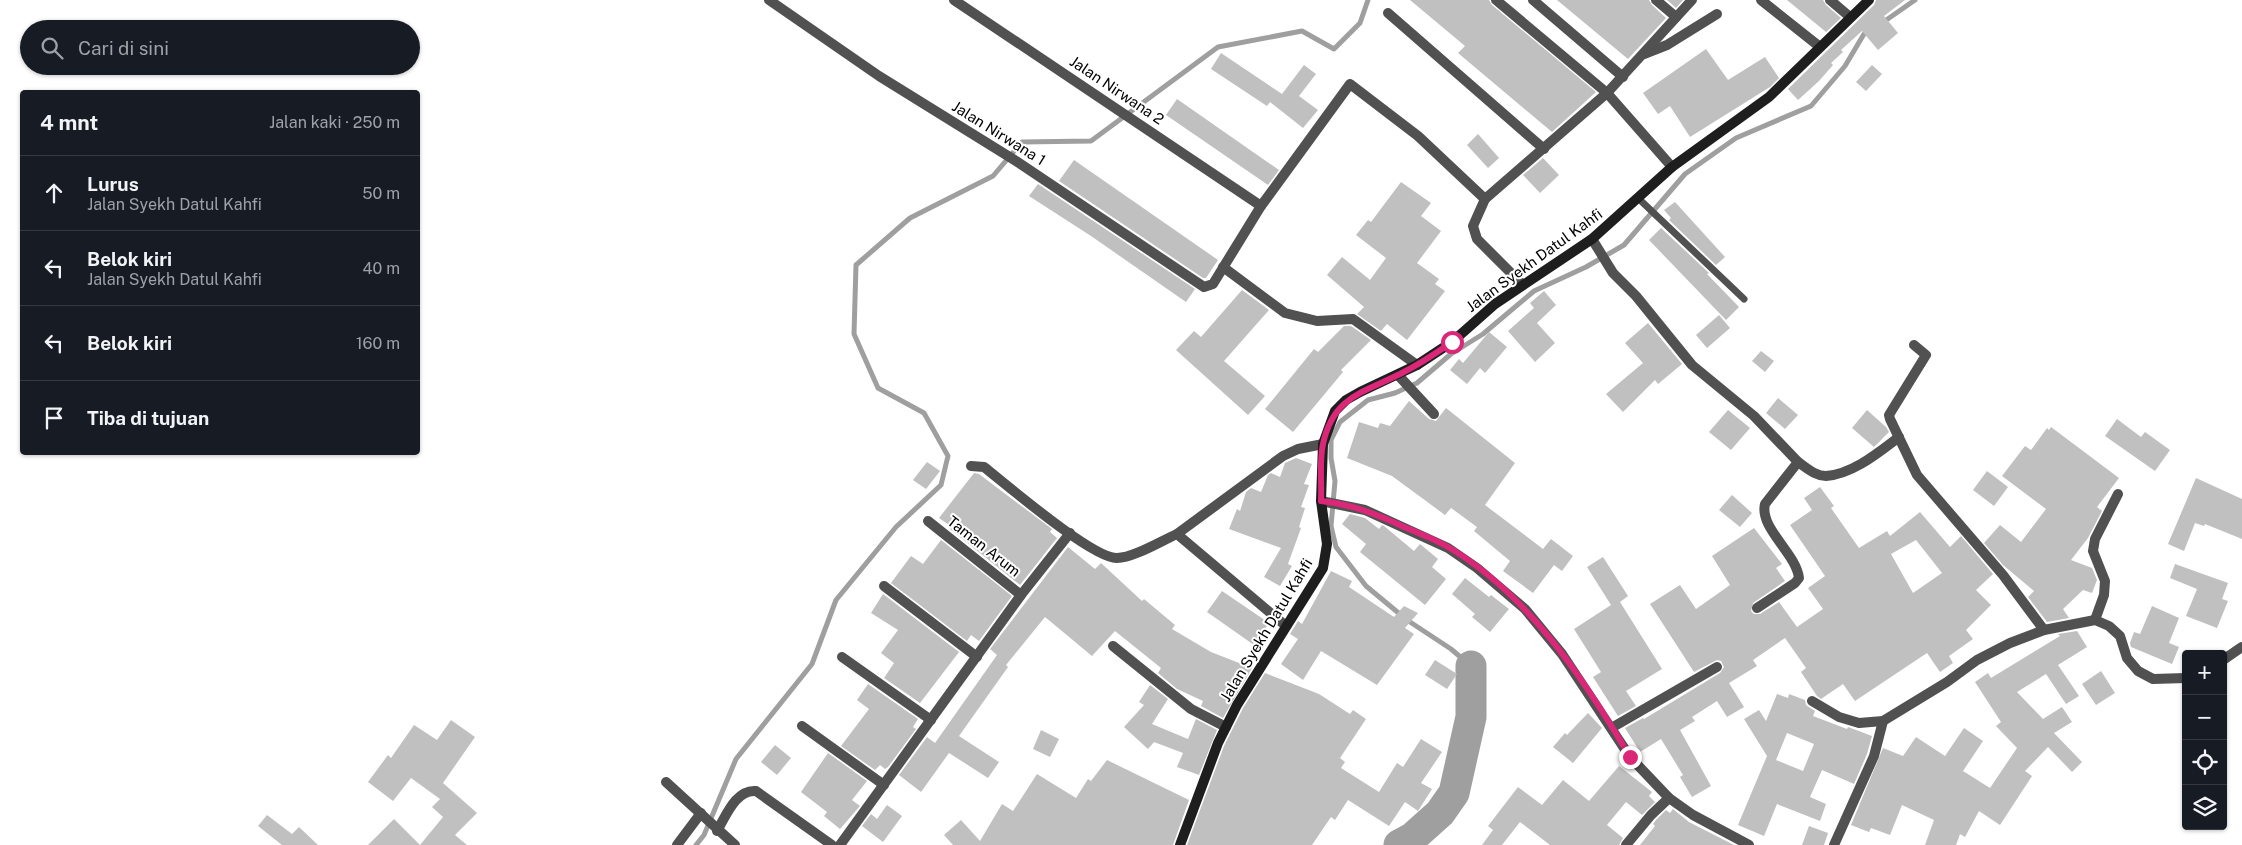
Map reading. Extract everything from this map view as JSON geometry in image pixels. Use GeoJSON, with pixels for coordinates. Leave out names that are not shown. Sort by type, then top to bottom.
{"type":"FeatureCollection","features":[{"type":"Feature","properties":{"kind":"street","name":"Jalan Nirwana 1"},"geometry":{"type":"LineString","coordinates":[[770,0],[879,76],[1016,161],[1204,287],[1213,284],[1223,267]]}},
{"type":"Feature","properties":{"kind":"street","name":"Jalan Nirwana 2"},"geometry":{"type":"LineString","coordinates":[[954,0],[1133,118],[1261,206]]}},
{"type":"Feature","properties":{"kind":"street"},"geometry":{"type":"LineString","coordinates":[[1496,0],[1607,93],[1672,168]]}},
{"type":"Feature","properties":{"kind":"street"},"geometry":{"type":"LineString","coordinates":[[1533,0],[1623,77]]}},
{"type":"Feature","properties":{"kind":"street"},"geometry":{"type":"LineString","coordinates":[[1656,0],[1676,17]]}},
{"type":"Feature","properties":{"kind":"street"},"geometry":{"type":"LineString","coordinates":[[1523,285],[1477,239],[1473,226],[1485,199],[1607,93],[1692,0]]}},
{"type":"Feature","properties":{"kind":"street"},"geometry":{"type":"LineString","coordinates":[[1761,0],[1820,47]]}},
{"type":"Feature","properties":{"kind":"street"},"geometry":{"type":"LineString","coordinates":[[1830,0],[1850,17]]}},
{"type":"Feature","properties":{"kind":"street","name":"Jalan Syekh Datul Kahfi"},"geometry":{"type":"LineString","coordinates":[[1180,845],[1226,727],[1237,705],[1323,568],[1327,544],[1323,501],[1322,444],[1335,411],[1346,400],[1401,378],[1452,342],[1494,304],[1592,239],[1642,201],[1672,168],[1769,97],[1869,0]]}},
{"type":"Feature","properties":{"kind":"street"},"geometry":{"type":"LineString","coordinates":[[1388,13],[1544,149]]}},
{"type":"Feature","properties":{"kind":"street"},"geometry":{"type":"LineString","coordinates":[[1644,54],[1667,45],[1717,14]]}},
{"type":"Feature","properties":{"kind":"street"},"geometry":{"type":"LineString","coordinates":[[1417,365],[1353,319],[1317,321],[1284,313],[1223,267],[1261,206],[1350,84],[1418,136],[1485,199]]}},
{"type":"Feature","properties":{"kind":"street"},"geometry":{"type":"LineString","coordinates":[[1592,239],[1607,263],[1692,365],[1754,416],[1798,462],[1813,473],[1826,476],[1843,472],[1870,458],[1899,437]]}},
{"type":"Feature","properties":{"kind":"street"},"geometry":{"type":"LineString","coordinates":[[1914,345],[1926,355],[1889,415],[1916,475],[2004,575],[2044,630]]}},
{"type":"Feature","properties":{"kind":"street"},"geometry":{"type":"LineString","coordinates":[[1401,378],[1434,414]]}},
{"type":"Feature","properties":{"kind":"street"},"geometry":{"type":"LineString","coordinates":[[970,466],[984,467],[1070,534],[1106,556],[1123,558],[1177,534],[1283,456],[1298,449],[1322,444]]}},
{"type":"Feature","properties":{"kind":"street"},"geometry":{"type":"LineString","coordinates":[[1757,608],[1795,583],[1799,578],[1784,546],[1766,520],[1764,509],[1765,504],[1798,462]]}},
{"type":"Feature","properties":{"kind":"street"},"geometry":{"type":"LineString","coordinates":[[2095,620],[2104,595],[2105,581],[2093,551],[2094,539],[2118,494]]}},
{"type":"Feature","properties":{"kind":"street"},"geometry":{"type":"LineString","coordinates":[[1323,501],[1366,510],[1419,533],[1448,548],[1477,568],[1525,609],[1562,654],[1613,727],[1630,757],[1669,798],[1693,815],[1749,845]]}},
{"type":"Feature","properties":{"kind":"street","name":"Taman Arum"},"geometry":{"type":"LineString","coordinates":[[928,521],[1021,595]]}},
{"type":"Feature","properties":{"kind":"street"},"geometry":{"type":"LineString","coordinates":[[840,845],[1021,595],[1070,534]]}},
{"type":"Feature","properties":{"kind":"street"},"geometry":{"type":"LineString","coordinates":[[1177,534],[1286,626]]}},
{"type":"Feature","properties":{"kind":"street"},"geometry":{"type":"LineString","coordinates":[[884,586],[977,657]]}},
{"type":"Feature","properties":{"kind":"street"},"geometry":{"type":"LineString","coordinates":[[1812,701],[1839,717],[1858,723],[1883,721],[1947,682],[1977,660],[2010,643],[2044,630],[2095,620],[2109,626],[2120,636],[2127,658],[2138,670],[2153,679],[2182,678]]}},
{"type":"Feature","properties":{"kind":"street"},"geometry":{"type":"LineString","coordinates":[[1113,646],[1191,709],[1226,727]]}},
{"type":"Feature","properties":{"kind":"street"},"geometry":{"type":"LineString","coordinates":[[2227,657],[2242,647]]}},
{"type":"Feature","properties":{"kind":"street"},"geometry":{"type":"LineString","coordinates":[[842,658],[931,720]]}},
{"type":"Feature","properties":{"kind":"street"},"geometry":{"type":"LineString","coordinates":[[1613,727],[1717,667]]}},
{"type":"Feature","properties":{"kind":"street"},"geometry":{"type":"LineString","coordinates":[[1834,845],[1874,756],[1883,721]]}},
{"type":"Feature","properties":{"kind":"street"},"geometry":{"type":"LineString","coordinates":[[802,726],[884,785]]}},
{"type":"Feature","properties":{"kind":"street"},"geometry":{"type":"LineString","coordinates":[[666,782],[735,845]]}},
{"type":"Feature","properties":{"kind":"street"},"geometry":{"type":"LineString","coordinates":[[715,828],[739,798],[753,790],[832,845]]}},
{"type":"Feature","properties":{"kind":"street"},"geometry":{"type":"LineString","coordinates":[[1626,845],[1669,798]]}},
{"type":"Feature","properties":{"kind":"street"},"geometry":{"type":"LineString","coordinates":[[677,845],[703,815]]}},
{"type":"Feature","properties":{"kind":"lane"},"geometry":{"type":"LineString","coordinates":[[1642,201],[1744,300]]}},
{"type":"Feature","properties":{"kind":"building"},"geometry":{"type":"Polygon","coordinates":[[[1410,0],[1489,0],[1492,5],[1596,92],[1552,132],[1458,53],[1465,46],[1410,0]]]}},
{"type":"Feature","properties":{"kind":"building"},"geometry":{"type":"Polygon","coordinates":[[[1557,0],[1649,0],[1666,18],[1628,59],[1557,0]]]}},
{"type":"Feature","properties":{"kind":"building"},"geometry":{"type":"Polygon","coordinates":[[[1667,0],[1683,0],[1676,8],[1667,0]]]}},
{"type":"Feature","properties":{"kind":"building"},"geometry":{"type":"Polygon","coordinates":[[[1787,0],[1823,0],[1841,18],[1826,32],[1787,0]]]}},
{"type":"Feature","properties":{"kind":"building"},"geometry":{"type":"Polygon","coordinates":[[[1876,0],[1905,0],[1884,16],[1898,33],[1878,50],[1862,31],[1841,50],[1843,52],[1831,63],[1833,65],[1819,81],[1798,100],[1788,89],[1874,5],[1876,0]]]}},
{"type":"Feature","properties":{"kind":"building"},"geometry":{"type":"Polygon","coordinates":[[[1706,49],[1728,80],[1765,57],[1779,78],[1770,87],[1690,137],[1670,106],[1658,114],[1643,93],[1706,49]]]}},
{"type":"Feature","properties":{"kind":"building"},"geometry":{"type":"Polygon","coordinates":[[[1221,53],[1282,94],[1304,65],[1316,74],[1299,96],[1318,110],[1303,128],[1270,102],[1267,106],[1211,69],[1221,53]]]}},
{"type":"Feature","properties":{"kind":"building"},"geometry":{"type":"Polygon","coordinates":[[[1872,65],[1882,74],[1866,91],[1856,82],[1872,65]]]}},
{"type":"Feature","properties":{"kind":"building"},"geometry":{"type":"Polygon","coordinates":[[[1177,99],[1279,170],[1268,185],[1166,115],[1177,99]]]}},
{"type":"Feature","properties":{"kind":"building"},"geometry":{"type":"Polygon","coordinates":[[[1478,134],[1499,158],[1488,168],[1467,145],[1478,134]]]}},
{"type":"Feature","properties":{"kind":"building"},"geometry":{"type":"Polygon","coordinates":[[[1543,158],[1559,175],[1540,193],[1523,175],[1543,158]]]}},
{"type":"Feature","properties":{"kind":"building"},"geometry":{"type":"Polygon","coordinates":[[[1074,160],[1218,260],[1206,278],[1203,278],[1059,181],[1074,160]]]}},
{"type":"Feature","properties":{"kind":"building"},"geometry":{"type":"Polygon","coordinates":[[[1401,182],[1431,203],[1421,216],[1441,231],[1417,263],[1439,279],[1435,284],[1445,291],[1407,340],[1387,324],[1381,331],[1357,314],[1364,307],[1327,275],[1342,257],[1370,280],[1386,258],[1356,235],[1368,220],[1371,222],[1401,182]]]}},
{"type":"Feature","properties":{"kind":"building"},"geometry":{"type":"Polygon","coordinates":[[[1038,184],[1195,289],[1186,302],[1091,236],[1029,196],[1038,184]]]}},
{"type":"Feature","properties":{"kind":"building"},"geometry":{"type":"Polygon","coordinates":[[[1675,202],[1725,257],[1716,265],[1669,220],[1671,218],[1664,210],[1675,202]]]}},
{"type":"Feature","properties":{"kind":"building"},"geometry":{"type":"Polygon","coordinates":[[[1661,228],[1709,273],[1707,274],[1739,307],[1726,320],[1649,240],[1661,228]]]}},
{"type":"Feature","properties":{"kind":"building"},"geometry":{"type":"Polygon","coordinates":[[[1242,290],[1269,310],[1224,361],[1265,396],[1248,415],[1176,350],[1194,331],[1201,337],[1242,290]]]}},
{"type":"Feature","properties":{"kind":"building"},"geometry":{"type":"Polygon","coordinates":[[[1544,291],[1556,305],[1537,323],[1555,343],[1535,362],[1508,331],[1534,308],[1530,303],[1544,291]]]}},
{"type":"Feature","properties":{"kind":"building"},"geometry":{"type":"Polygon","coordinates":[[[1719,315],[1730,328],[1707,348],[1696,335],[1719,315]]]}},
{"type":"Feature","properties":{"kind":"building"},"geometry":{"type":"Polygon","coordinates":[[[1648,323],[1682,364],[1658,384],[1655,380],[1623,412],[1606,394],[1643,363],[1625,343],[1648,323]]]}},
{"type":"Feature","properties":{"kind":"building"},"geometry":{"type":"Polygon","coordinates":[[[1344,326],[1351,326],[1371,340],[1341,370],[1343,372],[1293,432],[1265,409],[1314,349],[1318,352],[1344,326]]]}},
{"type":"Feature","properties":{"kind":"building"},"geometry":{"type":"Polygon","coordinates":[[[1489,332],[1507,347],[1485,373],[1480,368],[1467,384],[1450,370],[1459,359],[1463,363],[1489,332]]]}},
{"type":"Feature","properties":{"kind":"building"},"geometry":{"type":"Polygon","coordinates":[[[1761,351],[1774,361],[1765,372],[1752,361],[1761,351]]]}},
{"type":"Feature","properties":{"kind":"building"},"geometry":{"type":"Polygon","coordinates":[[[1778,398],[1798,415],[1785,429],[1766,413],[1778,398]]]}},
{"type":"Feature","properties":{"kind":"building"},"geometry":{"type":"Polygon","coordinates":[[[1409,401],[1429,419],[1436,421],[1446,408],[1515,463],[1485,505],[1543,549],[1551,539],[1573,556],[1562,571],[1554,565],[1533,593],[1503,571],[1510,561],[1474,531],[1477,527],[1451,508],[1445,515],[1392,476],[1347,458],[1359,422],[1378,428],[1380,423],[1390,426],[1409,401]]]}},
{"type":"Feature","properties":{"kind":"building"},"geometry":{"type":"Polygon","coordinates":[[[1728,410],[1750,428],[1731,450],[1709,432],[1728,410]]]}},
{"type":"Feature","properties":{"kind":"building"},"geometry":{"type":"Polygon","coordinates":[[[1867,410],[1889,432],[1874,447],[1852,428],[1867,410]]]}},
{"type":"Feature","properties":{"kind":"building"},"geometry":{"type":"Polygon","coordinates":[[[2117,419],[2141,437],[2145,432],[2170,450],[2155,471],[2105,436],[2117,419]]]}},
{"type":"Feature","properties":{"kind":"building"},"geometry":{"type":"Polygon","coordinates":[[[2051,427],[2119,478],[2097,507],[2102,511],[2088,538],[2071,560],[2092,568],[2097,580],[2092,593],[2083,590],[2063,609],[2069,618],[2047,622],[2028,597],[2034,591],[2003,565],[1984,543],[2000,525],[2021,542],[2046,509],[2002,476],[2025,446],[2031,450],[2047,428],[2049,430],[2051,427]]]}},
{"type":"Feature","properties":{"kind":"building"},"geometry":{"type":"Polygon","coordinates":[[[1296,458],[1312,464],[1304,484],[1309,485],[1301,507],[1305,508],[1299,527],[1301,528],[1288,564],[1292,566],[1280,586],[1264,577],[1281,548],[1229,529],[1237,509],[1240,511],[1246,492],[1251,488],[1261,492],[1268,475],[1271,473],[1280,477],[1285,463],[1296,458]]]}},
{"type":"Feature","properties":{"kind":"building"},"geometry":{"type":"Polygon","coordinates":[[[927,462],[940,471],[926,489],[913,480],[927,462]]]}},
{"type":"Feature","properties":{"kind":"building"},"geometry":{"type":"Polygon","coordinates":[[[1987,471],[2008,487],[1994,506],[1973,490],[1987,471]]]}},
{"type":"Feature","properties":{"kind":"building"},"geometry":{"type":"Polygon","coordinates":[[[974,473],[979,474],[1052,529],[1050,532],[1057,538],[1020,585],[939,518],[974,473]]]}},
{"type":"Feature","properties":{"kind":"building"},"geometry":{"type":"Polygon","coordinates":[[[2196,478],[2242,499],[2242,539],[2205,524],[2204,526],[2195,523],[2184,551],[2168,544],[2196,478]]]}},
{"type":"Feature","properties":{"kind":"building"},"geometry":{"type":"Polygon","coordinates":[[[1820,487],[1834,506],[1831,508],[1859,548],[1887,531],[1890,536],[1920,512],[1950,547],[1961,536],[1993,574],[1976,590],[1991,605],[1966,630],[1973,639],[1949,656],[1953,663],[1940,672],[1927,653],[1855,701],[1843,684],[1821,699],[1817,696],[1801,672],[1806,668],[1785,638],[1753,660],[1757,666],[1729,683],[1744,707],[1727,717],[1717,701],[1692,717],[1695,721],[1680,730],[1711,786],[1692,797],[1680,777],[1683,775],[1661,739],[1640,752],[1625,728],[1644,719],[1720,673],[1724,667],[1721,661],[1717,660],[1694,672],[1650,604],[1680,585],[1696,609],[1730,585],[1712,556],[1754,528],[1782,564],[1776,568],[1785,581],[1753,603],[1751,611],[1754,614],[1760,614],[1779,602],[1797,627],[1823,609],[1808,588],[1825,576],[1790,525],[1812,510],[1804,498],[1820,487]],[[1916,540],[1891,554],[1913,593],[1942,573],[1916,540]]]}},
{"type":"Feature","properties":{"kind":"building"},"geometry":{"type":"Polygon","coordinates":[[[1732,495],[1752,513],[1740,527],[1719,510],[1732,495]]]}},
{"type":"Feature","properties":{"kind":"building"},"geometry":{"type":"Polygon","coordinates":[[[1350,514],[1365,518],[1379,529],[1382,525],[1384,526],[1414,551],[1420,544],[1438,559],[1432,567],[1446,579],[1425,605],[1360,552],[1366,544],[1342,524],[1350,514]]]}},
{"type":"Feature","properties":{"kind":"building"},"geometry":{"type":"Polygon","coordinates":[[[941,540],[1012,596],[979,641],[971,635],[967,641],[891,583],[911,556],[923,564],[941,540]]]}},
{"type":"Feature","properties":{"kind":"building"},"geometry":{"type":"Polygon","coordinates":[[[1068,547],[1095,569],[1101,563],[1142,601],[1144,599],[1175,625],[1172,629],[1211,652],[1252,668],[1223,718],[1201,706],[1203,701],[1177,689],[1158,673],[1161,668],[1115,631],[1092,656],[1045,617],[1006,665],[1008,667],[959,736],[999,762],[988,778],[949,753],[921,792],[899,775],[927,737],[935,743],[997,655],[990,649],[1068,547]]]}},
{"type":"Feature","properties":{"kind":"building"},"geometry":{"type":"Polygon","coordinates":[[[1603,557],[1628,596],[1620,602],[1662,669],[1626,691],[1636,706],[1618,716],[1593,677],[1601,672],[1574,629],[1611,605],[1587,567],[1603,557]]]}},
{"type":"Feature","properties":{"kind":"building"},"geometry":{"type":"Polygon","coordinates":[[[2175,564],[2228,583],[2222,599],[2228,601],[2217,628],[2186,616],[2197,589],[2170,578],[2175,564]]]}},
{"type":"Feature","properties":{"kind":"building"},"geometry":{"type":"Polygon","coordinates":[[[1331,571],[1352,581],[1349,587],[1394,617],[1404,606],[1418,613],[1405,628],[1414,634],[1377,685],[1321,651],[1303,680],[1281,664],[1298,639],[1290,634],[1298,621],[1302,624],[1331,571]]]}},
{"type":"Feature","properties":{"kind":"building"},"geometry":{"type":"Polygon","coordinates":[[[1465,578],[1489,597],[1491,595],[1509,609],[1490,632],[1472,617],[1475,614],[1452,594],[1465,578]]]}},
{"type":"Feature","properties":{"kind":"building"},"geometry":{"type":"Polygon","coordinates":[[[1222,591],[1269,623],[1254,645],[1207,612],[1222,591]]]}},
{"type":"Feature","properties":{"kind":"building"},"geometry":{"type":"Polygon","coordinates":[[[883,594],[959,652],[920,703],[884,678],[894,663],[881,653],[898,630],[871,613],[883,594]]]}},
{"type":"Feature","properties":{"kind":"building"},"geometry":{"type":"Polygon","coordinates":[[[2152,606],[2179,618],[2169,643],[2179,647],[2172,664],[2131,647],[2130,643],[2134,632],[2140,634],[2152,606]]]}},
{"type":"Feature","properties":{"kind":"building"},"geometry":{"type":"Polygon","coordinates":[[[2077,631],[2087,647],[2058,665],[2079,696],[2066,704],[2046,674],[2017,692],[2043,719],[2062,707],[2072,722],[2054,733],[2082,762],[2072,772],[2048,747],[2025,771],[2032,776],[2000,825],[1979,811],[1965,837],[1960,834],[1956,845],[1925,845],[1934,820],[1902,805],[1890,835],[1871,828],[1869,832],[1851,825],[1883,748],[1903,756],[1916,737],[1945,756],[1964,728],[1983,741],[1963,771],[1990,788],[2017,748],[1996,726],[2001,722],[1975,682],[1988,673],[1991,678],[2060,636],[2058,634],[2077,631]]]}},
{"type":"Feature","properties":{"kind":"building"},"geometry":{"type":"Polygon","coordinates":[[[1435,660],[1457,674],[1447,689],[1425,675],[1435,660]]]}},
{"type":"Feature","properties":{"kind":"building"},"geometry":{"type":"Polygon","coordinates":[[[2101,671],[2115,693],[2096,705],[2082,684],[2101,671]]]}},
{"type":"Feature","properties":{"kind":"building"},"geometry":{"type":"Polygon","coordinates":[[[1265,673],[1319,694],[1350,714],[1353,710],[1366,719],[1340,758],[1345,762],[1341,768],[1379,792],[1397,763],[1403,767],[1421,739],[1442,752],[1421,783],[1432,789],[1418,811],[1405,802],[1389,826],[1348,800],[1335,820],[1331,817],[1312,845],[1187,845],[1224,746],[1243,708],[1265,673]]]}},
{"type":"Feature","properties":{"kind":"building"},"geometry":{"type":"Polygon","coordinates":[[[868,684],[918,719],[913,727],[916,729],[885,769],[880,765],[875,770],[841,746],[869,709],[857,700],[868,684]]]}},
{"type":"Feature","properties":{"kind":"building"},"geometry":{"type":"Polygon","coordinates":[[[1150,685],[1168,699],[1152,724],[1188,739],[1196,719],[1217,730],[1199,775],[1177,767],[1183,753],[1154,742],[1148,749],[1124,727],[1144,705],[1139,702],[1150,685]]]}},
{"type":"Feature","properties":{"kind":"building"},"geometry":{"type":"Polygon","coordinates":[[[1777,694],[1788,698],[1789,694],[1805,700],[1806,705],[1815,711],[1813,716],[1872,736],[1867,754],[1854,784],[1822,770],[1810,797],[1826,804],[1820,821],[1777,804],[1764,836],[1738,825],[1767,756],[1744,719],[1759,710],[1766,721],[1777,694]],[[1787,733],[1776,760],[1803,771],[1814,744],[1787,733]]]}},
{"type":"Feature","properties":{"kind":"building"},"geometry":{"type":"Polygon","coordinates":[[[1588,713],[1602,728],[1573,763],[1553,747],[1565,733],[1567,735],[1588,713]]]}},
{"type":"Feature","properties":{"kind":"building"},"geometry":{"type":"Polygon","coordinates":[[[451,720],[475,737],[443,783],[477,813],[455,835],[467,845],[420,845],[443,817],[432,807],[440,799],[411,778],[393,801],[368,782],[388,755],[391,758],[414,725],[437,740],[451,720]]]}},
{"type":"Feature","properties":{"kind":"building"},"geometry":{"type":"Polygon","coordinates":[[[1041,730],[1059,739],[1050,757],[1033,749],[1041,730]]]}},
{"type":"Feature","properties":{"kind":"building"},"geometry":{"type":"Polygon","coordinates":[[[775,745],[791,758],[777,775],[761,762],[775,745]]]}},
{"type":"Feature","properties":{"kind":"building"},"geometry":{"type":"Polygon","coordinates":[[[828,753],[867,781],[852,800],[860,806],[840,829],[824,816],[827,812],[801,792],[828,753]]]}},
{"type":"Feature","properties":{"kind":"building"},"geometry":{"type":"Polygon","coordinates":[[[1107,760],[1189,800],[1173,845],[953,845],[944,835],[961,820],[980,841],[1002,804],[1013,811],[1037,774],[1076,798],[1088,779],[1091,781],[1107,760]]]}},
{"type":"Feature","properties":{"kind":"building"},"geometry":{"type":"Polygon","coordinates":[[[1619,766],[1652,792],[1649,796],[1655,802],[1642,815],[1626,802],[1607,825],[1623,838],[1619,845],[1550,845],[1520,822],[1502,845],[1482,845],[1493,830],[1488,826],[1518,787],[1542,805],[1563,780],[1589,801],[1619,766]]]}},
{"type":"Feature","properties":{"kind":"building"},"geometry":{"type":"Polygon","coordinates":[[[887,805],[902,816],[883,842],[862,826],[871,814],[877,819],[887,805]]]}},
{"type":"Feature","properties":{"kind":"building"},"geometry":{"type":"Polygon","coordinates":[[[1673,809],[1689,822],[1734,845],[1640,845],[1655,826],[1653,824],[1656,820],[1666,810],[1670,813],[1673,809]]]}},
{"type":"Feature","properties":{"kind":"building"},"geometry":{"type":"Polygon","coordinates":[[[267,815],[292,834],[299,827],[318,845],[282,845],[258,826],[267,815]]]}},
{"type":"Feature","properties":{"kind":"building"},"geometry":{"type":"Polygon","coordinates":[[[394,819],[420,845],[368,845],[394,819]]]}},
{"type":"Feature","properties":{"kind":"building"},"geometry":{"type":"Polygon","coordinates":[[[1809,826],[1828,833],[1824,845],[1802,845],[1809,826]]]}},
{"type":"Feature","properties":{"kind":"waterway"},"geometry":{"type":"LineString","coordinates":[[696,845],[704,835],[736,759],[812,664],[836,600],[896,527],[941,485],[948,456],[924,413],[878,388],[854,334],[856,265],[910,218],[993,176],[1022,142],[1091,141],[1218,47],[1302,31],[1334,49],[1360,23],[1368,0]]}},
{"type":"Feature","properties":{"kind":"waterway"},"geometry":{"type":"LineString","coordinates":[[1882,23],[1915,0]]}},
{"type":"Feature","properties":{"kind":"waterway"},"geometry":{"type":"LineString","coordinates":[[1471,666],[1451,649],[1407,620],[1366,586],[1336,547],[1331,526],[1335,481],[1331,458],[1331,440],[1340,422],[1368,400],[1395,393],[1417,383],[1451,354],[1483,334],[1534,291],[1586,267],[1624,245],[1685,174],[1736,138],[1811,106],[1845,66],[1864,34],[1870,30]]}},
{"type":"Feature","properties":{"kind":"waterway"},"geometry":{"type":"LineString","coordinates":[[1399,845],[1412,838],[1440,813],[1454,793],[1471,717],[1471,666]]}},
{"type":"Feature","properties":{"kind":"route"},"geometry":{"type":"LineString","coordinates":[[1452,342],[1417,365],[1346,400],[1335,411],[1322,444],[1321,501],[1339,503],[1366,510],[1448,548],[1477,568],[1525,609],[1562,654],[1613,727],[1630,757]]}}]}
